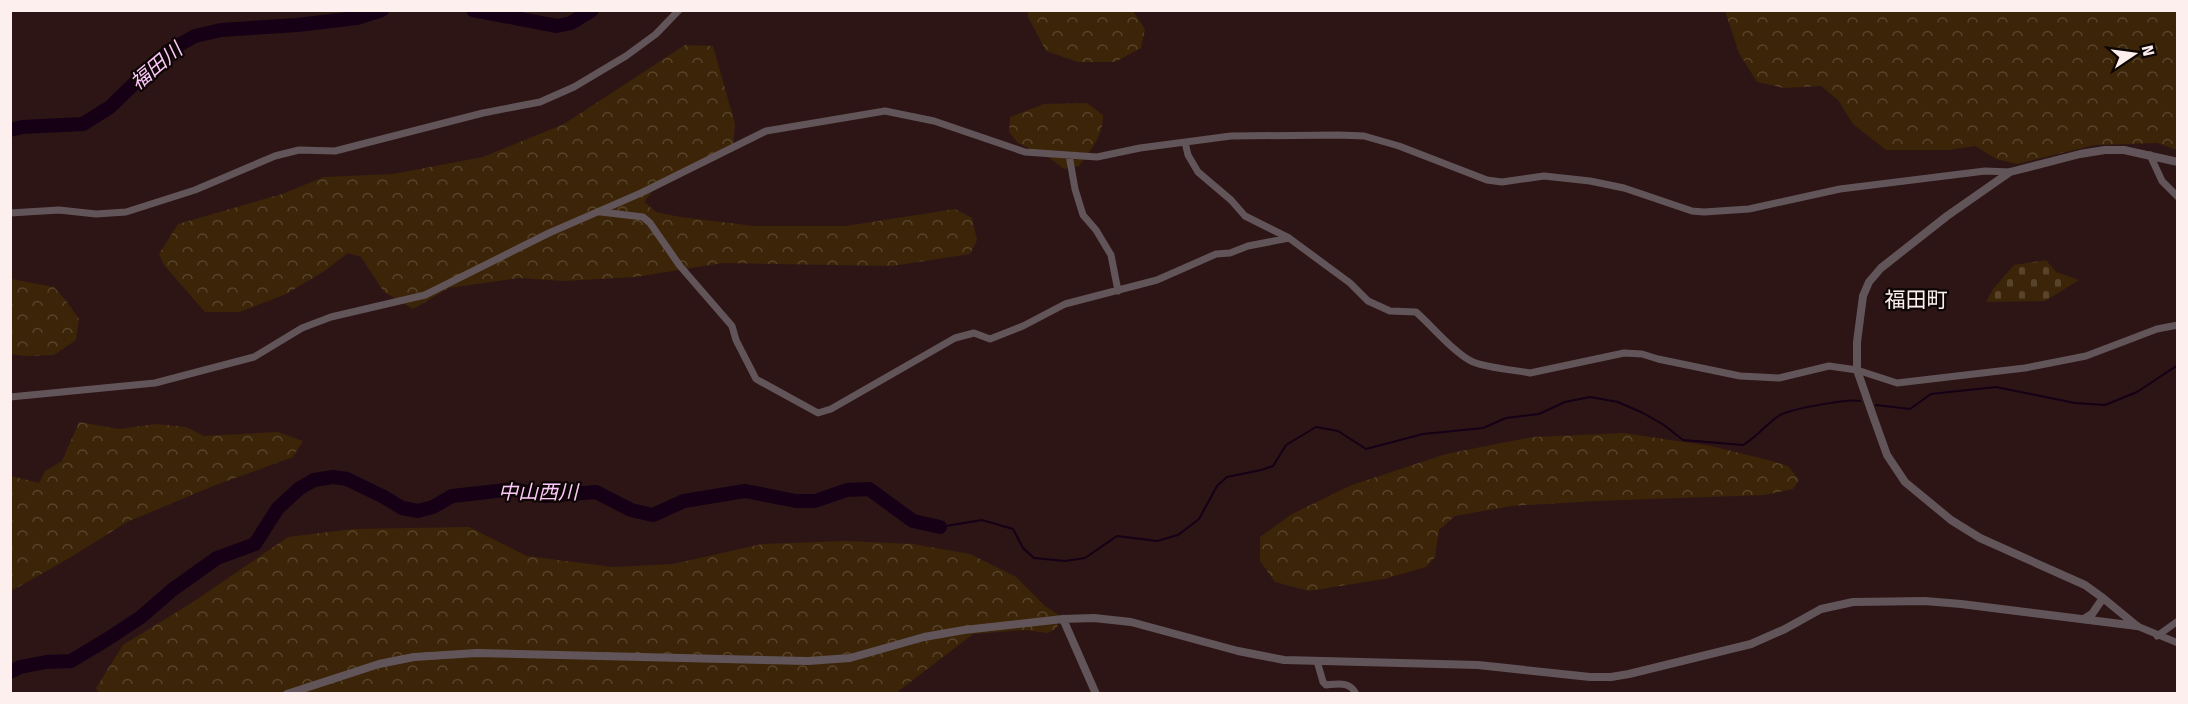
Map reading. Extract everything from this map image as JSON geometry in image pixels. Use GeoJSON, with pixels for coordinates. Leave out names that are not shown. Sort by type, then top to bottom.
{"type":"FeatureCollection","features":[{"type":"Feature","properties":{"kind":"street"},"geometry":{"type":"LineString","coordinates":[[10,213],[59,210],[96,214],[126,212],[195,190],[275,156],[299,150],[335,151],[483,113],[540,102],[574,87],[626,56],[656,34],[679,10]]}},
{"type":"Feature","properties":{"kind":"street"},"geometry":{"type":"LineString","coordinates":[[10,397],[155,383],[254,357],[302,328],[331,317],[425,295],[500,257],[719,156],[766,131],[885,111],[934,121],[1025,152],[1097,157],[1140,148],[1231,136],[1364,136],[1399,146],[1487,180],[1502,182],[1544,176],[1590,181],[1624,188],[1692,211],[1704,212],[1749,208],[1840,189],[1985,171],[2010,172],[2105,150],[2124,150],[2178,162]]}},
{"type":"Feature","properties":{"kind":"street"},"geometry":{"type":"LineString","coordinates":[[1185,142],[1188,155],[1198,172],[1231,200],[1245,216],[1289,238],[1350,283],[1368,301],[1390,311],[1416,312],[1431,325],[1439,336],[1473,362],[1530,373],[1624,353],[1642,354],[1740,376],[1779,378],[1829,366],[1857,370],[1897,383],[2025,368],[2086,356],[2157,329],[2178,325]]}},
{"type":"Feature","properties":{"kind":"street"},"geometry":{"type":"LineString","coordinates":[[1069,155],[1075,189],[1083,215],[1096,230],[1111,255],[1118,291]]}},
{"type":"Feature","properties":{"kind":"street"},"geometry":{"type":"LineString","coordinates":[[2150,155],[2162,181],[2178,197]]}},
{"type":"Feature","properties":{"kind":"street"},"geometry":{"type":"LineString","coordinates":[[2010,172],[1947,216],[1881,268],[1869,282],[1859,313],[1857,370],[1887,455],[1905,482],[1952,520],[1980,538],[2085,585],[2137,626],[2178,643]]}},
{"type":"Feature","properties":{"kind":"street"},"geometry":{"type":"LineString","coordinates":[[598,212],[643,217],[650,223],[680,266],[732,326],[736,340],[756,379],[818,414],[831,410],[955,338],[974,333],[990,339],[1023,326],[1065,304],[1157,280],[1216,255],[1289,238]]}},
{"type":"Feature","properties":{"kind":"street"},"geometry":{"type":"LineString","coordinates":[[2084,619],[2092,614],[2103,598]]}},
{"type":"Feature","properties":{"kind":"street"},"geometry":{"type":"LineString","coordinates":[[287,693],[379,664],[439,654],[488,653],[808,661],[850,658],[924,637],[964,630],[1063,618],[1094,618],[1131,622],[1258,656],[1317,661],[1478,664],[1590,677],[1629,674],[1751,644],[1821,609],[1853,602],[1961,603],[2115,625],[2137,626]]}},
{"type":"Feature","properties":{"kind":"street"},"geometry":{"type":"LineString","coordinates":[[1063,618],[1096,693]]}},
{"type":"Feature","properties":{"kind":"street"},"geometry":{"type":"LineString","coordinates":[[2157,636],[2178,621]]}},
{"type":"Feature","properties":{"kind":"street"},"geometry":{"type":"LineString","coordinates":[[1317,661],[1326,685],[1348,684],[1356,693]]}},
{"type":"Feature","properties":{"kind":"green space"},"geometry":{"type":"Polygon","coordinates":[[[1028,11],[1133,11],[1145,29],[1141,48],[1115,62],[1078,62],[1046,51],[1028,17],[1028,11]]]}},
{"type":"Feature","properties":{"kind":"green space"},"geometry":{"type":"Polygon","coordinates":[[[1725,11],[2177,11],[2177,150],[2157,143],[2095,145],[2017,164],[1996,159],[1975,146],[1949,150],[1886,150],[1853,124],[1838,100],[1821,86],[1784,88],[1757,82],[1739,53],[1725,11]]]}},
{"type":"Feature","properties":{"kind":"green space"},"geometry":{"type":"Polygon","coordinates":[[[685,45],[713,46],[735,124],[733,147],[656,187],[644,202],[656,212],[755,226],[846,226],[955,209],[972,218],[977,240],[970,254],[892,266],[723,263],[635,277],[563,281],[519,278],[449,288],[413,309],[384,292],[361,257],[348,253],[326,270],[286,294],[240,312],[205,312],[164,265],[159,254],[178,224],[282,194],[324,177],[393,174],[483,157],[564,124],[685,45]]]}},
{"type":"Feature","properties":{"kind":"green space"},"geometry":{"type":"Polygon","coordinates":[[[1087,103],[1103,115],[1102,123],[1096,142],[1079,166],[1064,169],[1051,159],[1018,143],[1009,132],[1010,117],[1044,104],[1087,103]]]}},
{"type":"Feature","properties":{"kind":"green space"},"geometry":{"type":"Polygon","coordinates":[[[2046,260],[2056,272],[2079,280],[2045,301],[1986,302],[1993,289],[2014,265],[2046,260]]]}},
{"type":"Feature","properties":{"kind":"green space"},"geometry":{"type":"Polygon","coordinates":[[[11,279],[54,287],[79,319],[76,340],[54,355],[11,354],[11,279]]]}},
{"type":"Feature","properties":{"kind":"green space"},"geometry":{"type":"Polygon","coordinates":[[[79,422],[119,429],[156,424],[186,427],[204,436],[278,432],[303,441],[293,457],[213,486],[127,522],[11,591],[11,476],[39,483],[45,471],[62,461],[79,422]]]}},
{"type":"Feature","properties":{"kind":"green space"},"geometry":{"type":"Polygon","coordinates":[[[1623,433],[1711,446],[1768,460],[1788,466],[1799,480],[1793,489],[1765,495],[1511,506],[1455,516],[1439,530],[1435,557],[1426,567],[1384,579],[1309,591],[1275,582],[1260,561],[1260,537],[1292,514],[1352,485],[1446,454],[1533,437],[1623,433]]]}},
{"type":"Feature","properties":{"kind":"green space"},"geometry":{"type":"Polygon","coordinates":[[[469,527],[527,556],[613,567],[673,564],[762,544],[846,541],[913,544],[970,554],[1016,577],[1045,606],[1059,615],[1057,628],[1048,633],[1025,630],[973,634],[896,693],[99,694],[96,688],[123,645],[193,602],[288,537],[353,529],[469,527]]]}},
{"type":"Feature","properties":{"kind":"waterway","name":"福田川"},"geometry":{"type":"LineString","coordinates":[[10,130],[22,127],[83,124],[110,107],[168,51],[195,36],[221,30],[357,18],[382,10]]}},
{"type":"Feature","properties":{"kind":"waterway","name":"福田川"},"geometry":{"type":"LineString","coordinates":[[473,10],[557,26],[571,23],[592,10]]}},
{"type":"Feature","properties":{"kind":"waterway"},"geometry":{"type":"LineString","coordinates":[[1876,405],[1910,409],[1931,394],[1996,387],[2075,403],[2105,405],[2137,392],[2178,365]]}},
{"type":"Feature","properties":{"kind":"waterway"},"geometry":{"type":"LineString","coordinates":[[940,527],[982,520],[1013,529],[1023,548],[1034,558],[1065,561],[1085,558],[1117,536],[1157,541],[1178,535],[1199,519],[1217,486],[1227,477],[1273,466],[1286,445],[1316,427],[1338,431],[1366,449],[1423,434],[1483,428],[1506,418],[1539,414],[1565,402],[1590,397],[1618,402],[1643,413],[1664,425],[1683,440],[1743,445],[1780,415],[1808,407],[1860,401]]}},
{"type":"Feature","properties":{"kind":"waterway","name":"中山西川"},"geometry":{"type":"LineString","coordinates":[[10,672],[20,667],[46,662],[71,661],[106,640],[141,617],[172,590],[217,558],[255,544],[278,508],[300,488],[314,480],[333,477],[347,479],[402,508],[418,511],[433,507],[452,496],[514,489],[545,496],[596,492],[631,510],[653,515],[684,501],[745,491],[796,501],[815,501],[847,490],[869,489],[913,521],[940,527]]}},
{"type":"Feature","properties":{"kind":"district","name":"福田町"},"geometry":{"type":"Point","coordinates":[1916,300]}}]}
